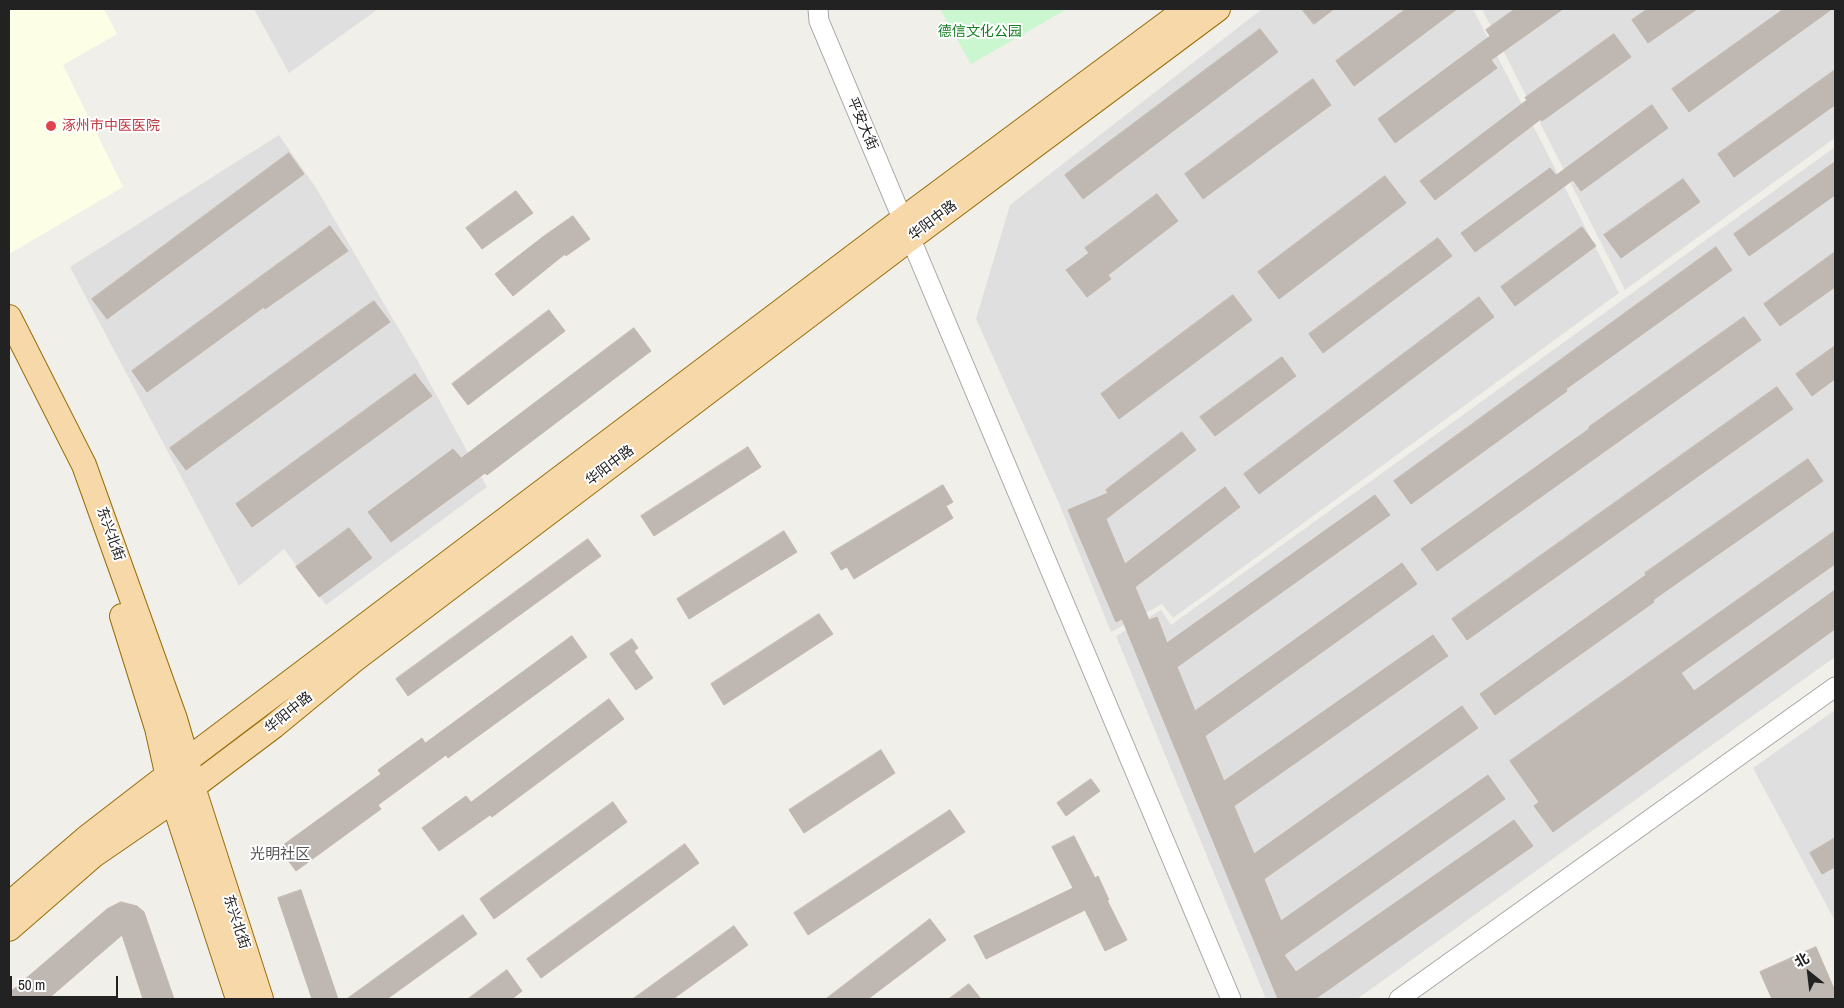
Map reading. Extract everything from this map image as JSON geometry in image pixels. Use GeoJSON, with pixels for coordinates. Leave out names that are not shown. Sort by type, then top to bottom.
{"type":"FeatureCollection","features":[{"type":"Feature","properties":{"kind":"main road","name":"华阳中路"},"geometry":{"type":"LineString","coordinates":[[9,929],[94,855],[193,787],[274,726],[361,655],[1186,9]]}},
{"type":"Feature","properties":{"kind":"main road","name":"华阳中路"},"geometry":{"type":"LineString","coordinates":[[9,904],[86,838],[187,760],[906,229],[1218,9]]}},
{"type":"Feature","properties":{"kind":"main road","name":"东兴北街"},"geometry":{"type":"LineString","coordinates":[[9,317],[84,465],[168,700],[187,760],[193,787],[261,999]]}},
{"type":"Feature","properties":{"kind":"main road","name":"东兴北街"},"geometry":{"type":"LineString","coordinates":[[9,352],[71,472],[95,530],[157,728],[173,800],[238,999]]}},
{"type":"Feature","properties":{"kind":"street","name":"平安大街"},"geometry":{"type":"LineString","coordinates":[[818,9],[819,21],[1231,999]]}},
{"type":"Feature","properties":{"kind":"street"},"geometry":{"type":"LineString","coordinates":[[1399,999],[1835,687]]}},
{"type":"Feature","properties":{"kind":"shaded area","name":"涿州市中医医院"},"geometry":{"type":"Polygon","coordinates":[[[9,9],[104,9],[117,34],[63,65],[123,187],[9,254],[9,9]]]}},
{"type":"Feature","properties":{"kind":"shaded area"},"geometry":{"type":"Polygon","coordinates":[[[254,9],[378,9],[289,73],[254,9]]]}},
{"type":"Feature","properties":{"kind":"shaded area"},"geometry":{"type":"Polygon","coordinates":[[[1262,9],[1473,9],[1619,293],[1173,618],[1162,604],[1111,632],[1058,501],[976,319],[1010,205],[1262,9]]]}},
{"type":"Feature","properties":{"kind":"shaded area"},"geometry":{"type":"Polygon","coordinates":[[[1482,9],[1835,9],[1835,138],[1625,290],[1482,9]]]}},
{"type":"Feature","properties":{"kind":"shaded area"},"geometry":{"type":"Polygon","coordinates":[[[279,135],[316,188],[416,358],[487,487],[326,605],[284,549],[239,586],[70,267],[279,135]]]}},
{"type":"Feature","properties":{"kind":"shaded area"},"geometry":{"type":"Polygon","coordinates":[[[1835,147],[1835,657],[1357,999],[1266,999],[1116,636],[1161,610],[1171,625],[1835,147]]]}},
{"type":"Feature","properties":{"kind":"shaded area"},"geometry":{"type":"Polygon","coordinates":[[[1835,710],[1835,921],[1753,768],[1835,710]]]}},
{"type":"Feature","properties":{"kind":"green space","name":"德信文化公园"},"geometry":{"type":"Polygon","coordinates":[[[940,9],[1067,9],[971,64],[940,9]]]}},
{"type":"Feature","properties":{"kind":"building"},"geometry":{"type":"Polygon","coordinates":[[[1302,9],[1334,9],[1314,24],[1302,9]]]}},
{"type":"Feature","properties":{"kind":"building"},"geometry":{"type":"Polygon","coordinates":[[[1406,9],[1457,9],[1354,86],[1336,61],[1406,9]]]}},
{"type":"Feature","properties":{"kind":"building"},"geometry":{"type":"Polygon","coordinates":[[[1515,9],[1563,9],[1491,60],[1497,68],[1395,143],[1378,119],[1490,36],[1486,30],[1515,9]]]}},
{"type":"Feature","properties":{"kind":"building"},"geometry":{"type":"Polygon","coordinates":[[[1648,9],[1697,9],[1648,43],[1632,20],[1648,9]]]}},
{"type":"Feature","properties":{"kind":"building"},"geometry":{"type":"Polygon","coordinates":[[[1784,9],[1832,9],[1689,112],[1672,89],[1784,9]]]}},
{"type":"Feature","properties":{"kind":"building"},"geometry":{"type":"Polygon","coordinates":[[[1260,29],[1278,52],[1083,199],[1065,175],[1260,29]]]}},
{"type":"Feature","properties":{"kind":"building"},"geometry":{"type":"Polygon","coordinates":[[[1614,34],[1631,57],[1542,121],[1541,119],[1435,200],[1420,181],[1527,100],[1525,98],[1614,34]]]}},
{"type":"Feature","properties":{"kind":"building"},"geometry":{"type":"Polygon","coordinates":[[[1835,70],[1835,105],[1734,177],[1718,154],[1835,70]]]}},
{"type":"Feature","properties":{"kind":"building"},"geometry":{"type":"Polygon","coordinates":[[[1313,79],[1331,105],[1203,199],[1185,174],[1313,79]]]}},
{"type":"Feature","properties":{"kind":"building"},"geometry":{"type":"Polygon","coordinates":[[[1652,105],[1668,128],[1581,191],[1573,180],[1475,252],[1461,233],[1550,168],[1556,175],[1652,105]]]}},
{"type":"Feature","properties":{"kind":"building"},"geometry":{"type":"Polygon","coordinates":[[[289,153],[304,174],[107,319],[92,299],[289,153]]]}},
{"type":"Feature","properties":{"kind":"building"},"geometry":{"type":"Polygon","coordinates":[[[1835,162],[1835,195],[1749,256],[1734,234],[1835,162]]]}},
{"type":"Feature","properties":{"kind":"building"},"geometry":{"type":"Polygon","coordinates":[[[1385,176],[1406,203],[1279,299],[1258,272],[1385,176]]]}},
{"type":"Feature","properties":{"kind":"building"},"geometry":{"type":"Polygon","coordinates":[[[1683,179],[1700,202],[1621,258],[1604,235],[1683,179]]]}},
{"type":"Feature","properties":{"kind":"building"},"geometry":{"type":"Polygon","coordinates":[[[516,191],[533,213],[482,249],[466,228],[516,191]]]}},
{"type":"Feature","properties":{"kind":"building"},"geometry":{"type":"Polygon","coordinates":[[[1157,194],[1178,221],[1108,275],[1111,279],[1087,297],[1066,270],[1089,253],[1085,248],[1157,194]]]}},
{"type":"Feature","properties":{"kind":"building"},"geometry":{"type":"Polygon","coordinates":[[[573,216],[590,239],[566,256],[565,254],[513,296],[495,274],[573,216]]]}},
{"type":"Feature","properties":{"kind":"building"},"geometry":{"type":"Polygon","coordinates":[[[330,226],[348,251],[265,309],[264,307],[147,392],[132,371],[330,226]]]}},
{"type":"Feature","properties":{"kind":"building"},"geometry":{"type":"Polygon","coordinates":[[[1582,227],[1596,246],[1515,306],[1501,287],[1582,227]]]}},
{"type":"Feature","properties":{"kind":"building"},"geometry":{"type":"Polygon","coordinates":[[[1438,238],[1452,256],[1323,353],[1309,334],[1438,238]]]}},
{"type":"Feature","properties":{"kind":"building"},"geometry":{"type":"Polygon","coordinates":[[[1716,247],[1732,270],[1566,389],[1567,391],[1411,504],[1394,481],[1716,247]]]}},
{"type":"Feature","properties":{"kind":"building"},"geometry":{"type":"Polygon","coordinates":[[[1835,252],[1835,287],[1780,326],[1764,304],[1835,252]]]}},
{"type":"Feature","properties":{"kind":"building"},"geometry":{"type":"Polygon","coordinates":[[[1233,295],[1252,320],[1119,419],[1101,394],[1233,295]]]}},
{"type":"Feature","properties":{"kind":"building"},"geometry":{"type":"Polygon","coordinates":[[[1479,297],[1494,317],[1259,494],[1244,474],[1479,297]]]}},
{"type":"Feature","properties":{"kind":"building"},"geometry":{"type":"Polygon","coordinates":[[[374,301],[390,322],[186,470],[170,448],[374,301]]]}},
{"type":"Feature","properties":{"kind":"building"},"geometry":{"type":"Polygon","coordinates":[[[549,310],[565,331],[468,405],[452,384],[549,310]]]}},
{"type":"Feature","properties":{"kind":"building"},"geometry":{"type":"Polygon","coordinates":[[[1744,317],[1761,340],[1437,571],[1421,549],[1744,317]]]}},
{"type":"Feature","properties":{"kind":"building"},"geometry":{"type":"Polygon","coordinates":[[[634,328],[651,351],[487,475],[485,473],[391,542],[368,512],[453,449],[461,458],[634,328]]]}},
{"type":"Feature","properties":{"kind":"building"},"geometry":{"type":"Polygon","coordinates":[[[1835,346],[1835,379],[1812,396],[1796,374],[1835,346]]]}},
{"type":"Feature","properties":{"kind":"building"},"geometry":{"type":"Polygon","coordinates":[[[1282,357],[1296,376],[1215,436],[1200,417],[1282,357]]]}},
{"type":"Feature","properties":{"kind":"building"},"geometry":{"type":"Polygon","coordinates":[[[415,374],[432,396],[252,527],[236,504],[415,374]]]}},
{"type":"Feature","properties":{"kind":"building"},"geometry":{"type":"Polygon","coordinates":[[[1777,387],[1793,409],[1467,640],[1452,619],[1777,387]]]}},
{"type":"Feature","properties":{"kind":"building"},"geometry":{"type":"Polygon","coordinates":[[[1182,432],[1196,450],[1106,519],[1125,564],[1225,487],[1240,507],[1135,587],[1149,620],[1157,617],[1167,643],[1375,495],[1390,515],[1177,667],[1195,711],[1402,563],[1417,584],[1205,736],[1224,781],[1433,635],[1448,656],[1234,806],[1254,854],[1462,706],[1478,728],[1264,879],[1281,921],[1488,775],[1505,799],[1284,955],[1296,972],[1514,820],[1533,846],[1315,999],[1278,999],[1122,619],[1116,622],[1068,510],[1108,493],[1106,490],[1182,432]]]}},
{"type":"Feature","properties":{"kind":"building"},"geometry":{"type":"Polygon","coordinates":[[[748,447],[761,467],[654,536],[641,516],[748,447]]]}},
{"type":"Feature","properties":{"kind":"building"},"geometry":{"type":"Polygon","coordinates":[[[1808,459],[1823,481],[1653,600],[1654,602],[1495,715],[1480,694],[1646,575],[1645,573],[1808,459]]]}},
{"type":"Feature","properties":{"kind":"building"},"geometry":{"type":"Polygon","coordinates":[[[943,485],[953,502],[946,506],[953,518],[854,579],[847,567],[841,570],[831,553],[943,485]]]}},
{"type":"Feature","properties":{"kind":"building"},"geometry":{"type":"Polygon","coordinates":[[[349,528],[372,558],[319,597],[296,567],[349,528]]]}},
{"type":"Feature","properties":{"kind":"building"},"geometry":{"type":"Polygon","coordinates":[[[784,531],[797,552],[689,619],[677,599],[784,531]]]}},
{"type":"Feature","properties":{"kind":"building"},"geometry":{"type":"Polygon","coordinates":[[[1835,531],[1835,564],[1681,673],[1694,691],[1835,590],[1835,629],[1553,832],[1534,806],[1539,802],[1510,761],[1835,531]]]}},
{"type":"Feature","properties":{"kind":"building"},"geometry":{"type":"Polygon","coordinates":[[[588,539],[601,556],[408,696],[396,679],[588,539]]]}},
{"type":"Feature","properties":{"kind":"building"},"geometry":{"type":"Polygon","coordinates":[[[819,614],[833,634],[724,705],[711,684],[819,614]]]}},
{"type":"Feature","properties":{"kind":"building"},"geometry":{"type":"Polygon","coordinates":[[[572,636],[587,657],[448,758],[446,755],[378,805],[381,809],[296,871],[279,848],[381,774],[378,770],[422,738],[425,743],[572,636]]]}},
{"type":"Feature","properties":{"kind":"building"},"geometry":{"type":"Polygon","coordinates":[[[632,639],[638,648],[634,651],[653,678],[636,690],[610,654],[632,639]]]}},
{"type":"Feature","properties":{"kind":"building"},"geometry":{"type":"Polygon","coordinates":[[[609,699],[624,719],[492,817],[490,815],[439,851],[422,828],[466,796],[471,802],[609,699]]]}},
{"type":"Feature","properties":{"kind":"building"},"geometry":{"type":"Polygon","coordinates":[[[881,750],[895,773],[804,833],[789,810],[881,750]]]}},
{"type":"Feature","properties":{"kind":"building"},"geometry":{"type":"Polygon","coordinates":[[[1091,779],[1100,791],[1066,816],[1057,803],[1091,779]]]}},
{"type":"Feature","properties":{"kind":"building"},"geometry":{"type":"Polygon","coordinates":[[[613,802],[627,822],[494,919],[480,899],[613,802]]]}},
{"type":"Feature","properties":{"kind":"building"},"geometry":{"type":"Polygon","coordinates":[[[950,810],[965,832],[808,935],[794,913],[950,810]]]}},
{"type":"Feature","properties":{"kind":"building"},"geometry":{"type":"Polygon","coordinates":[[[1074,836],[1095,878],[1098,876],[1109,900],[1107,900],[1127,940],[1105,951],[1085,910],[986,959],[974,936],[1073,888],[1052,847],[1074,836]]]}},
{"type":"Feature","properties":{"kind":"building"},"geometry":{"type":"Polygon","coordinates":[[[1835,838],[1835,867],[1822,874],[1810,853],[1835,838]]]}},
{"type":"Feature","properties":{"kind":"building"},"geometry":{"type":"Polygon","coordinates":[[[685,844],[699,863],[541,978],[527,959],[685,844]]]}},
{"type":"Feature","properties":{"kind":"building"},"geometry":{"type":"Polygon","coordinates":[[[301,890],[338,999],[312,999],[278,898],[301,890]]]}},
{"type":"Feature","properties":{"kind":"building"},"geometry":{"type":"Polygon","coordinates":[[[121,902],[137,906],[144,912],[174,999],[143,999],[122,935],[48,999],[9,999],[9,993],[107,909],[121,902]]]}},
{"type":"Feature","properties":{"kind":"building"},"geometry":{"type":"Polygon","coordinates":[[[463,915],[477,934],[387,999],[347,999],[463,915]]]}},
{"type":"Feature","properties":{"kind":"building"},"geometry":{"type":"Polygon","coordinates":[[[930,919],[946,940],[868,999],[826,999],[930,919]]]}},
{"type":"Feature","properties":{"kind":"building"},"geometry":{"type":"Polygon","coordinates":[[[734,926],[748,945],[673,999],[633,999],[734,926]]]}},
{"type":"Feature","properties":{"kind":"building"},"geometry":{"type":"Polygon","coordinates":[[[1816,947],[1835,991],[1835,999],[1772,999],[1760,972],[1816,947]]]}},
{"type":"Feature","properties":{"kind":"building"},"geometry":{"type":"Polygon","coordinates":[[[507,970],[522,991],[512,999],[468,999],[507,970]]]}},
{"type":"Feature","properties":{"kind":"building"},"geometry":{"type":"Polygon","coordinates":[[[969,984],[981,999],[949,999],[969,984]]]}},
{"type":"Feature","properties":{"kind":"place","name":"涿州市中医医院"},"geometry":{"type":"Point","coordinates":[51,126]}},
{"type":"Feature","properties":{"kind":"district","name":"光明社区"},"geometry":{"type":"Point","coordinates":[280,855]}}]}
